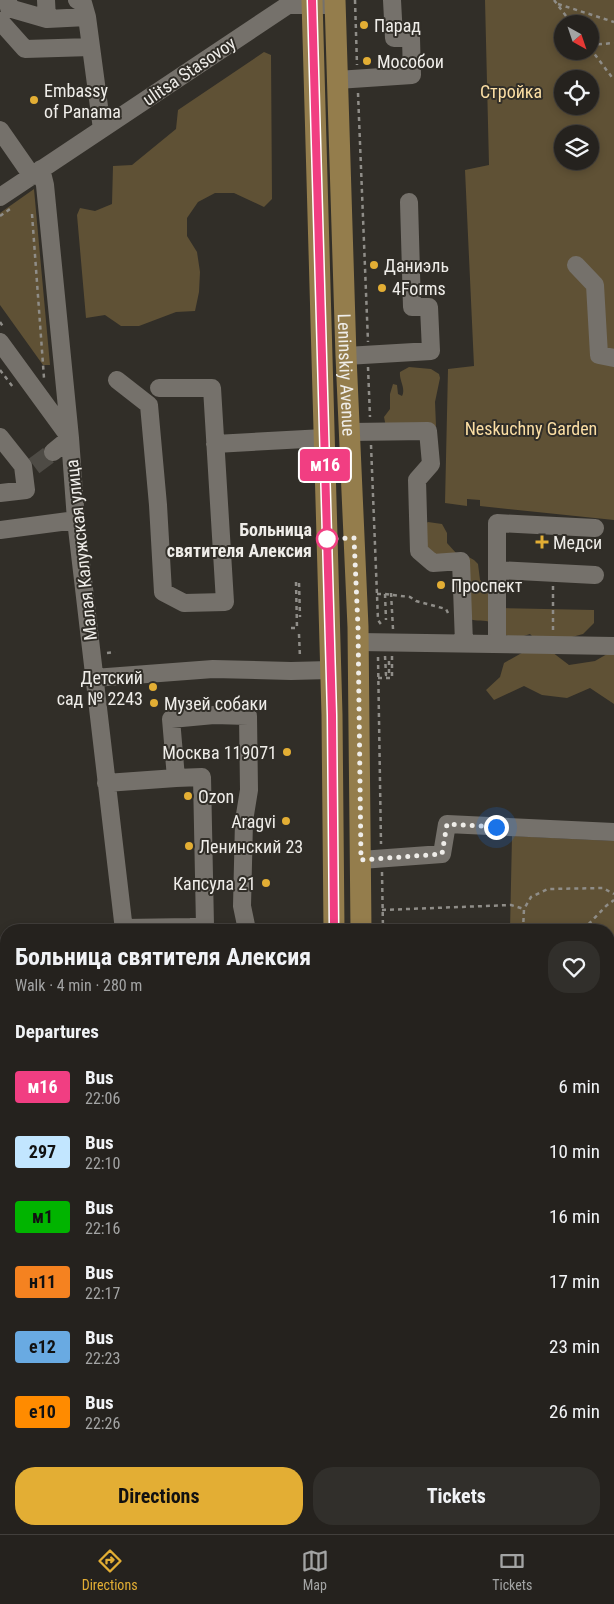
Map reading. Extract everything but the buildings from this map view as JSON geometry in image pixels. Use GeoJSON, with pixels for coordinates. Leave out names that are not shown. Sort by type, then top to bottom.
{"type":"FeatureCollection","features":[{"type":"Feature","properties":{"kind":"main road","name":"Leninskiy Avenue"},"geometry":{"type":"LineString","coordinates":[[342,2],[348,79],[346,356],[360,432],[359,642],[371,859],[362,924]]}},
{"type":"Feature","properties":{"kind":"main road","name":"Leninskiy Avenue"},"geometry":{"type":"LineString","coordinates":[[312,3],[330,670],[334,924]]}},
{"type":"Feature","properties":{"kind":"street"},"geometry":{"type":"LineString","coordinates":[[8,0],[9,8],[47,19],[87,17]]}},
{"type":"Feature","properties":{"kind":"street"},"geometry":{"type":"LineString","coordinates":[[46,0],[47,19]]}},
{"type":"Feature","properties":{"kind":"street"},"geometry":{"type":"LineString","coordinates":[[77,0],[83,3],[87,17],[102,129]]}},
{"type":"Feature","properties":{"kind":"street"},"geometry":{"type":"LineString","coordinates":[[348,79],[412,75],[411,38],[394,38],[392,0]]}},
{"type":"Feature","properties":{"kind":"street","name":"ulitsa Stasovoy"},"geometry":{"type":"LineString","coordinates":[[0,197],[288,5],[342,2]]}},
{"type":"Feature","properties":{"kind":"street"},"geometry":{"type":"LineString","coordinates":[[0,21],[25,49],[91,47]]}},
{"type":"Feature","properties":{"kind":"street"},"geometry":{"type":"LineString","coordinates":[[0,130],[37,172]]}},
{"type":"Feature","properties":{"kind":"street","name":"Малая Калужская улица"},"geometry":{"type":"LineString","coordinates":[[37,172],[45,185],[70,438],[76,520],[123,924]]}},
{"type":"Feature","properties":{"kind":"street"},"geometry":{"type":"LineString","coordinates":[[346,356],[432,352],[429,307],[412,308],[410,202]]}},
{"type":"Feature","properties":{"kind":"street"},"geometry":{"type":"LineString","coordinates":[[576,265],[595,285],[599,355],[614,358]]}},
{"type":"Feature","properties":{"kind":"street","name":"Малая Калужская улица"},"geometry":{"type":"LineString","coordinates":[[2,341],[70,438]]}},
{"type":"Feature","properties":{"kind":"street"},"geometry":{"type":"LineString","coordinates":[[117,380],[149,405],[158,505],[163,592],[184,603],[225,602],[212,388],[159,388]]}},
{"type":"Feature","properties":{"kind":"street"},"geometry":{"type":"LineString","coordinates":[[360,432],[428,431],[431,464],[417,480],[419,551],[433,563],[461,561],[463,637]]}},
{"type":"Feature","properties":{"kind":"street"},"geometry":{"type":"LineString","coordinates":[[0,437],[28,466],[26,490],[0,493]]}},
{"type":"Feature","properties":{"kind":"street"},"geometry":{"type":"LineString","coordinates":[[52,452],[70,438]]}},
{"type":"Feature","properties":{"kind":"street"},"geometry":{"type":"LineString","coordinates":[[215,444],[324,438]]}},
{"type":"Feature","properties":{"kind":"street"},"geometry":{"type":"LineString","coordinates":[[0,530],[76,520]]}},
{"type":"Feature","properties":{"kind":"street"},"geometry":{"type":"LineString","coordinates":[[497,644],[497,523],[595,528]]}},
{"type":"Feature","properties":{"kind":"street"},"geometry":{"type":"LineString","coordinates":[[497,570],[595,575]]}},
{"type":"Feature","properties":{"kind":"street"},"geometry":{"type":"LineString","coordinates":[[359,642],[388,647],[463,637],[497,644],[614,646]]}},
{"type":"Feature","properties":{"kind":"street"},"geometry":{"type":"LineString","coordinates":[[94,678],[213,669],[330,670]]}},
{"type":"Feature","properties":{"kind":"street"},"geometry":{"type":"LineString","coordinates":[[176,778],[172,719],[214,715],[248,716],[249,790],[244,821],[242,906],[246,924]]}},
{"type":"Feature","properties":{"kind":"street"},"geometry":{"type":"LineString","coordinates":[[106,783],[202,777],[205,924]]}},
{"type":"Feature","properties":{"kind":"street"},"geometry":{"type":"LineString","coordinates":[[371,859],[442,854],[447,824],[614,832]]}},
{"type":"Feature","properties":{"kind":"path"},"geometry":{"type":"LineString","coordinates":[[554,0],[566,15]]}},
{"type":"Feature","properties":{"kind":"path"},"geometry":{"type":"LineString","coordinates":[[342,2],[368,355],[360,432],[378,620],[382,626],[388,647],[392,678],[378,678]]}},
{"type":"Feature","properties":{"kind":"path"},"geometry":{"type":"LineString","coordinates":[[558,4],[614,22]]}},
{"type":"Feature","properties":{"kind":"path"},"geometry":{"type":"LineString","coordinates":[[599,46],[614,43]]}},
{"type":"Feature","properties":{"kind":"path"},"geometry":{"type":"LineString","coordinates":[[599,59],[614,80]]}},
{"type":"Feature","properties":{"kind":"path"},"geometry":{"type":"LineString","coordinates":[[32,214],[45,385],[39,378]]}},
{"type":"Feature","properties":{"kind":"path"},"geometry":{"type":"LineString","coordinates":[[0,322],[2,341]]}},
{"type":"Feature","properties":{"kind":"path"},"geometry":{"type":"LineString","coordinates":[[553,573],[553,634]]}},
{"type":"Feature","properties":{"kind":"path"},"geometry":{"type":"LineString","coordinates":[[292,628],[297,628],[296,582],[299,582],[300,617]]}},
{"type":"Feature","properties":{"kind":"path"},"geometry":{"type":"LineString","coordinates":[[377,594],[391,593],[410,597],[416,601],[446,609],[463,637]]}},
{"type":"Feature","properties":{"kind":"path"},"geometry":{"type":"LineString","coordinates":[[388,647],[389,674],[386,675],[391,593]]}},
{"type":"Feature","properties":{"kind":"path"},"geometry":{"type":"LineString","coordinates":[[385,594],[386,620]]}},
{"type":"Feature","properties":{"kind":"path"},"geometry":{"type":"LineString","coordinates":[[299,634],[300,653]]}},
{"type":"Feature","properties":{"kind":"path"},"geometry":{"type":"LineString","coordinates":[[382,924],[382,910],[371,859],[378,655],[383,648],[388,647]]}},
{"type":"Feature","properties":{"kind":"path"},"geometry":{"type":"LineString","coordinates":[[107,653],[115,652]]}},
{"type":"Feature","properties":{"kind":"path"},"geometry":{"type":"LineString","coordinates":[[523,924],[524,909],[531,897],[548,889],[603,888],[614,894]]}},
{"type":"Feature","properties":{"kind":"path"},"geometry":{"type":"LineString","coordinates":[[589,924],[614,900]]}},
{"type":"Feature","properties":{"kind":"path"},"geometry":{"type":"LineString","coordinates":[[382,910],[511,905],[524,909]]}},
{"type":"Feature","properties":{"kind":"green space","name":"Neskuchny Garden"},"geometry":{"type":"Polygon","coordinates":[[[485,0],[614,0],[614,520],[480,506],[480,500],[467,499],[467,506],[445,503],[448,369],[474,366],[465,170],[489,165],[485,0]]]}},
{"type":"Feature","properties":{"kind":"green space"},"geometry":{"type":"Polygon","coordinates":[[[264,52],[271,55],[272,199],[264,207],[234,193],[215,193],[198,202],[187,218],[187,236],[197,252],[200,272],[199,292],[195,311],[176,312],[139,326],[121,326],[105,315],[86,318],[77,215],[80,208],[95,211],[112,204],[113,166],[132,165],[176,129],[178,110],[264,52]]]}},
{"type":"Feature","properties":{"kind":"green space"},"geometry":{"type":"Polygon","coordinates":[[[34,189],[50,365],[43,365],[0,305],[0,213],[34,189]]]}},
{"type":"Feature","properties":{"kind":"green space"},"geometry":{"type":"Polygon","coordinates":[[[409,367],[431,369],[439,374],[440,378],[435,402],[436,426],[431,431],[386,427],[384,417],[390,409],[390,394],[393,384],[397,385],[398,394],[402,396],[400,372],[409,367]]]}},
{"type":"Feature","properties":{"kind":"green space"},"geometry":{"type":"Polygon","coordinates":[[[428,522],[442,524],[447,533],[447,543],[456,553],[465,555],[478,564],[480,580],[494,595],[499,608],[594,610],[594,623],[583,634],[572,637],[533,637],[530,634],[515,637],[504,634],[494,624],[489,622],[469,619],[465,578],[440,557],[423,549],[425,524],[428,522]]]}},
{"type":"Feature","properties":{"kind":"green space"},"geometry":{"type":"Polygon","coordinates":[[[527,650],[552,652],[569,665],[595,661],[614,650],[614,704],[590,688],[567,698],[542,695],[524,686],[494,700],[486,690],[500,677],[504,663],[527,650]]]}},
{"type":"Feature","properties":{"kind":"green space"},"geometry":{"type":"Polygon","coordinates":[[[512,836],[614,841],[614,924],[510,924],[512,836]]]}},
{"type":"Feature","properties":{"kind":"tunnel"},"geometry":{"type":"LineString","coordinates":[[34,466],[53,452]]}},
{"type":"Feature","properties":{"kind":"bus line","name":"м16"},"geometry":{"type":"LineString","coordinates":[[312,0],[332,715],[334,924]]}},
{"type":"Feature","properties":{"kind":"place","name":"Парад"},"geometry":{"type":"Point","coordinates":[364,25]}},
{"type":"Feature","properties":{"kind":"place","name":"Мособои"},"geometry":{"type":"Point","coordinates":[367,61]}},
{"type":"Feature","properties":{"kind":"place","name":"Embassy of Panama"},"geometry":{"type":"Point","coordinates":[34,100]}},
{"type":"Feature","properties":{"kind":"place","name":"Даниэль"},"geometry":{"type":"Point","coordinates":[374,265]}},
{"type":"Feature","properties":{"kind":"place","name":"4Forms"},"geometry":{"type":"Point","coordinates":[382,288]}},
{"type":"Feature","properties":{"kind":"place","name":"Больница святителя Алексия"},"geometry":{"type":"Point","coordinates":[327,539]}},
{"type":"Feature","properties":{"kind":"place","name":"Медси"},"geometry":{"type":"Point","coordinates":[542,542]}},
{"type":"Feature","properties":{"kind":"place","name":"Проспект"},"geometry":{"type":"Point","coordinates":[441,585]}},
{"type":"Feature","properties":{"kind":"place","name":"Детский сад № 2243"},"geometry":{"type":"Point","coordinates":[153,687]}},
{"type":"Feature","properties":{"kind":"place","name":"Музей собаки"},"geometry":{"type":"Point","coordinates":[154,703]}},
{"type":"Feature","properties":{"kind":"place","name":"Москва 119071"},"geometry":{"type":"Point","coordinates":[287,752]}},
{"type":"Feature","properties":{"kind":"place","name":"Ozon"},"geometry":{"type":"Point","coordinates":[188,796]}},
{"type":"Feature","properties":{"kind":"place","name":"Aragvi"},"geometry":{"type":"Point","coordinates":[286,821]}},
{"type":"Feature","properties":{"kind":"place","name":"Ленинский 23"},"geometry":{"type":"Point","coordinates":[189,846]}},
{"type":"Feature","properties":{"kind":"place","name":"Капсула 21"},"geometry":{"type":"Point","coordinates":[266,883]}},
{"type":"Feature","properties":{"kind":"route"},"geometry":{"type":"LineString","coordinates":[[327,539],[354,538],[358,627],[361,860],[442,854],[447,824],[496,827]]}},
{"type":"Feature","properties":{"kind":"park label","name":"Стройка"},"geometry":{"type":"Point","coordinates":[511,91]}}]}
